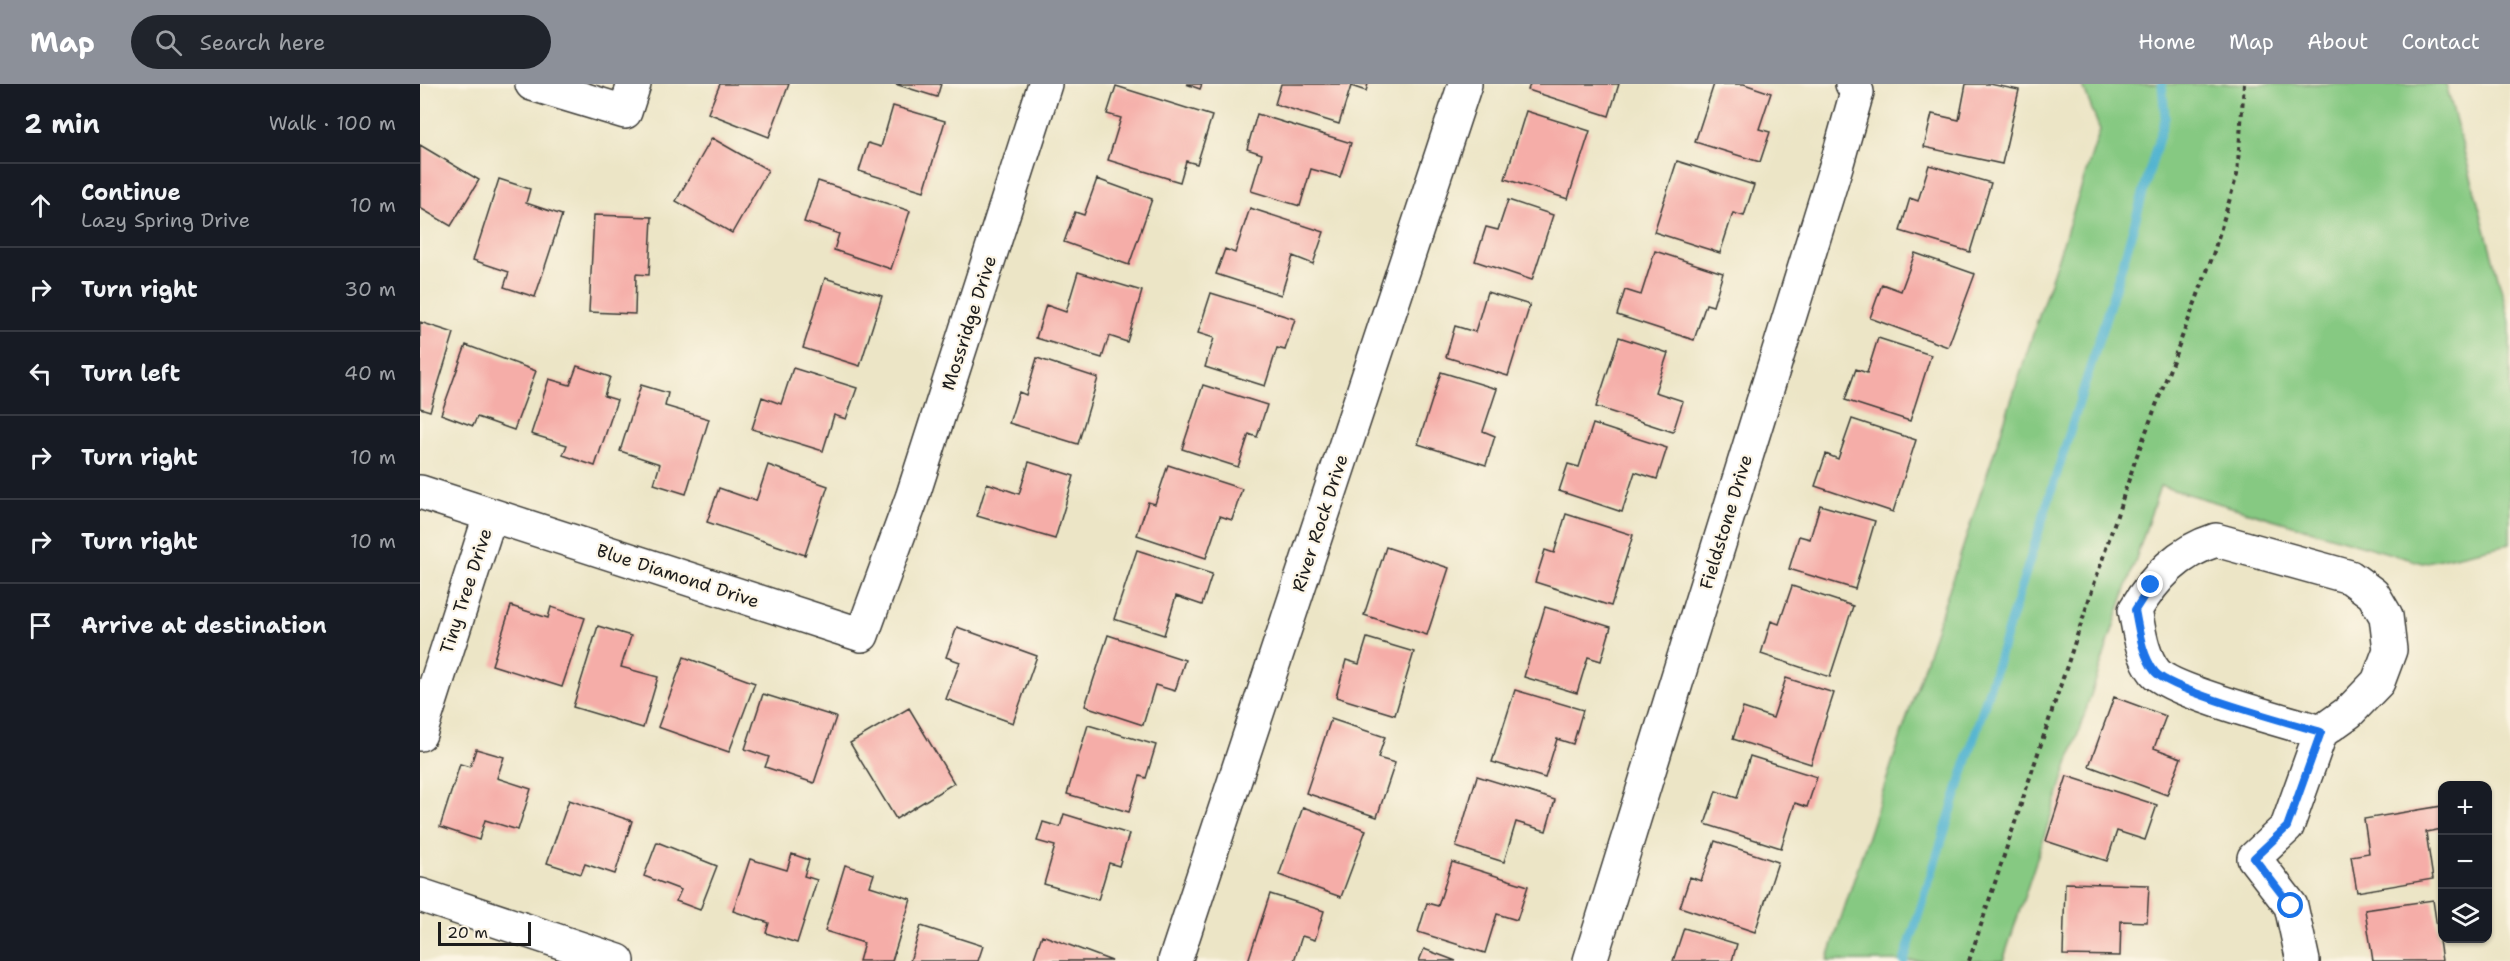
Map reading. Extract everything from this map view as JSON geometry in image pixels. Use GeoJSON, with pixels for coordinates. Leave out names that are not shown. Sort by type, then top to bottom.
{"type":"FeatureCollection","features":[{"type":"Feature","properties":{"kind":"street"},"geometry":{"type":"LineString","coordinates":[[532,84],[625,112],[634,84]]}},
{"type":"Feature","properties":{"kind":"street","name":"Mossridge Drive"},"geometry":{"type":"LineString","coordinates":[[890,560],[1045,84]]}},
{"type":"Feature","properties":{"kind":"street","name":"River Rock Drive"},"geometry":{"type":"LineString","coordinates":[[1175,961],[1465,84]]}},
{"type":"Feature","properties":{"kind":"street","name":"Fieldstone Drive"},"geometry":{"type":"LineString","coordinates":[[1590,961],[1837,163],[1857,92],[1852,84]]}},
{"type":"Feature","properties":{"kind":"street","name":"Blue Diamond Drive"},"geometry":{"type":"LineString","coordinates":[[420,492],[862,635],[890,560]]}},
{"type":"Feature","properties":{"kind":"street","name":"Tiny Tree Drive"},"geometry":{"type":"LineString","coordinates":[[420,734],[489,516]]}},
{"type":"Feature","properties":{"kind":"street"},"geometry":{"type":"LineString","coordinates":[[2303,961],[2291,906],[2254,858],[2287,827],[2321,732],[2349,712],[2378,682],[2390,650],[2386,616],[2373,594],[2350,577],[2216,540],[2198,545],[2173,562],[2151,585],[2135,610],[2142,645],[2156,673],[2181,688],[2321,732]]}},
{"type":"Feature","properties":{"kind":"street"},"geometry":{"type":"LineString","coordinates":[[420,895],[618,961]]}},
{"type":"Feature","properties":{"kind":"path"},"geometry":{"type":"LineString","coordinates":[[1969,961],[2136,458],[2212,258],[2237,175],[2244,84]]}},
{"type":"Feature","properties":{"kind":"green space"},"geometry":{"type":"Polygon","coordinates":[[[2082,84],[2446,84],[2510,322],[2510,544],[2422,563],[2160,486],[2003,961],[1827,961],[2100,130],[2082,84]]]}},
{"type":"Feature","properties":{"kind":"building"},"geometry":{"type":"Polygon","coordinates":[[[720,84],[789,84],[769,137],[708,113],[720,84]]]}},
{"type":"Feature","properties":{"kind":"building"},"geometry":{"type":"Polygon","coordinates":[[[895,84],[941,84],[937,97],[895,84]]]}},
{"type":"Feature","properties":{"kind":"building"},"geometry":{"type":"Polygon","coordinates":[[[1186,84],[1202,84],[1200,89],[1186,84]]]}},
{"type":"Feature","properties":{"kind":"building"},"geometry":{"type":"Polygon","coordinates":[[[1281,84],[1368,84],[1366,91],[1351,86],[1339,124],[1275,104],[1281,84]]]}},
{"type":"Feature","properties":{"kind":"building"},"geometry":{"type":"Polygon","coordinates":[[[1530,84],[1619,84],[1609,116],[1528,90],[1530,84]]]}},
{"type":"Feature","properties":{"kind":"building"},"geometry":{"type":"Polygon","coordinates":[[[1714,84],[1744,84],[1771,93],[1759,129],[1770,132],[1760,162],[1695,142],[1714,84]]]}},
{"type":"Feature","properties":{"kind":"building"},"geometry":{"type":"Polygon","coordinates":[[[1966,84],[1990,84],[2019,90],[2002,164],[1924,147],[1932,114],[1959,120],[1966,84]]]}},
{"type":"Feature","properties":{"kind":"building"},"geometry":{"type":"Polygon","coordinates":[[[1116,86],[1212,116],[1197,164],[1186,161],[1180,182],[1108,160],[1121,118],[1107,114],[1116,86]]]}},
{"type":"Feature","properties":{"kind":"building"},"geometry":{"type":"Polygon","coordinates":[[[893,106],[945,121],[924,191],[859,171],[868,143],[881,147],[893,106]]]}},
{"type":"Feature","properties":{"kind":"building"},"geometry":{"type":"Polygon","coordinates":[[[1526,111],[1590,131],[1568,199],[1505,179],[1526,111]]]}},
{"type":"Feature","properties":{"kind":"building"},"geometry":{"type":"Polygon","coordinates":[[[1257,114],[1351,143],[1340,177],[1311,169],[1300,206],[1251,191],[1262,154],[1247,149],[1257,114]]]}},
{"type":"Feature","properties":{"kind":"building"},"geometry":{"type":"Polygon","coordinates":[[[712,138],[768,170],[732,233],[676,201],[712,138]]]}},
{"type":"Feature","properties":{"kind":"building"},"geometry":{"type":"Polygon","coordinates":[[[420,145],[479,180],[451,226],[420,208],[420,145]]]}},
{"type":"Feature","properties":{"kind":"building"},"geometry":{"type":"Polygon","coordinates":[[[1677,161],[1754,185],[1744,216],[1733,213],[1720,253],[1654,232],[1677,161]]]}},
{"type":"Feature","properties":{"kind":"building"},"geometry":{"type":"Polygon","coordinates":[[[1929,165],[1991,183],[1970,252],[1900,231],[1910,198],[1918,201],[1929,165]]]}},
{"type":"Feature","properties":{"kind":"building"},"geometry":{"type":"Polygon","coordinates":[[[499,179],[530,189],[526,203],[562,215],[535,297],[504,287],[509,272],[473,260],[499,179]]]}},
{"type":"Feature","properties":{"kind":"building"},"geometry":{"type":"Polygon","coordinates":[[[1097,179],[1152,199],[1129,265],[1064,242],[1075,212],[1084,215],[1097,179]]]}},
{"type":"Feature","properties":{"kind":"building"},"geometry":{"type":"Polygon","coordinates":[[[818,181],[910,211],[891,269],[834,250],[839,234],[804,222],[818,181]]]}},
{"type":"Feature","properties":{"kind":"building"},"geometry":{"type":"Polygon","coordinates":[[[1508,200],[1553,215],[1532,280],[1475,261],[1486,227],[1498,230],[1508,200]]]}},
{"type":"Feature","properties":{"kind":"building"},"geometry":{"type":"Polygon","coordinates":[[[1250,208],[1324,232],[1313,264],[1293,256],[1281,295],[1216,274],[1225,249],[1235,253],[1250,208]]]}},
{"type":"Feature","properties":{"kind":"building"},"geometry":{"type":"Polygon","coordinates":[[[594,215],[652,217],[649,275],[636,274],[635,314],[589,312],[594,215]]]}},
{"type":"Feature","properties":{"kind":"building"},"geometry":{"type":"Polygon","coordinates":[[[1655,251],[1723,273],[1713,306],[1706,304],[1694,340],[1617,315],[1625,290],[1641,295],[1655,251]]]}},
{"type":"Feature","properties":{"kind":"building"},"geometry":{"type":"Polygon","coordinates":[[[1915,253],[1975,274],[1948,347],[1870,318],[1882,284],[1901,291],[1915,253]]]}},
{"type":"Feature","properties":{"kind":"building"},"geometry":{"type":"Polygon","coordinates":[[[1078,272],[1142,291],[1127,342],[1109,336],[1102,358],[1036,338],[1046,305],[1066,312],[1078,272]]]}},
{"type":"Feature","properties":{"kind":"building"},"geometry":{"type":"Polygon","coordinates":[[[825,278],[882,296],[860,366],[803,348],[825,278]]]}},
{"type":"Feature","properties":{"kind":"building"},"geometry":{"type":"Polygon","coordinates":[[[1487,292],[1530,305],[1508,376],[1446,357],[1455,326],[1475,332],[1487,292]]]}},
{"type":"Feature","properties":{"kind":"building"},"geometry":{"type":"Polygon","coordinates":[[[1211,293],[1295,319],[1285,350],[1277,348],[1265,386],[1205,367],[1214,338],[1198,333],[1211,293]]]}},
{"type":"Feature","properties":{"kind":"building"},"geometry":{"type":"Polygon","coordinates":[[[420,322],[454,333],[430,411],[420,408],[420,322]]]}},
{"type":"Feature","properties":{"kind":"building"},"geometry":{"type":"Polygon","coordinates":[[[1619,337],[1668,353],[1655,392],[1683,401],[1673,432],[1596,407],[1619,337]]]}},
{"type":"Feature","properties":{"kind":"building"},"geometry":{"type":"Polygon","coordinates":[[[1878,338],[1931,355],[1910,421],[1845,400],[1856,369],[1867,373],[1878,338]]]}},
{"type":"Feature","properties":{"kind":"building"},"geometry":{"type":"Polygon","coordinates":[[[466,345],[536,371],[514,430],[477,417],[473,426],[441,414],[466,345]]]}},
{"type":"Feature","properties":{"kind":"building"},"geometry":{"type":"Polygon","coordinates":[[[1037,358],[1098,378],[1078,444],[1009,423],[1019,392],[1026,395],[1037,358]]]}},
{"type":"Feature","properties":{"kind":"building"},"geometry":{"type":"Polygon","coordinates":[[[577,366],[610,377],[604,396],[617,400],[595,466],[563,455],[567,445],[531,434],[549,379],[570,385],[577,366]]]}},
{"type":"Feature","properties":{"kind":"building"},"geometry":{"type":"Polygon","coordinates":[[[793,368],[857,388],[846,419],[834,415],[823,451],[752,429],[762,397],[781,404],[793,368]]]}},
{"type":"Feature","properties":{"kind":"building"},"geometry":{"type":"Polygon","coordinates":[[[1441,372],[1497,389],[1483,431],[1495,436],[1486,465],[1418,444],[1441,372]]]}},
{"type":"Feature","properties":{"kind":"building"},"geometry":{"type":"Polygon","coordinates":[[[641,385],[668,393],[665,406],[709,419],[686,494],[654,484],[660,464],[620,451],[641,385]]]}},
{"type":"Feature","properties":{"kind":"building"},"geometry":{"type":"Polygon","coordinates":[[[1203,385],[1267,405],[1257,437],[1249,434],[1238,467],[1182,449],[1203,385]]]}},
{"type":"Feature","properties":{"kind":"building"},"geometry":{"type":"Polygon","coordinates":[[[1852,419],[1916,440],[1893,512],[1815,486],[1826,454],[1838,459],[1852,419]]]}},
{"type":"Feature","properties":{"kind":"building"},"geometry":{"type":"Polygon","coordinates":[[[1593,424],[1667,448],[1657,479],[1635,472],[1622,512],[1559,491],[1568,464],[1579,467],[1593,424]]]}},
{"type":"Feature","properties":{"kind":"building"},"geometry":{"type":"Polygon","coordinates":[[[1029,462],[1074,476],[1055,539],[977,516],[987,483],[1019,494],[1029,462]]]}},
{"type":"Feature","properties":{"kind":"building"},"geometry":{"type":"Polygon","coordinates":[[[768,465],[828,486],[805,555],[707,522],[719,488],[756,501],[768,465]]]}},
{"type":"Feature","properties":{"kind":"building"},"geometry":{"type":"Polygon","coordinates":[[[1168,465],[1242,489],[1232,520],[1220,516],[1206,558],[1137,535],[1148,502],[1155,504],[1168,465]]]}},
{"type":"Feature","properties":{"kind":"building"},"geometry":{"type":"Polygon","coordinates":[[[1820,505],[1875,521],[1855,589],[1789,569],[1799,536],[1810,539],[1820,505]]]}},
{"type":"Feature","properties":{"kind":"building"},"geometry":{"type":"Polygon","coordinates":[[[1566,514],[1633,535],[1611,606],[1535,582],[1545,550],[1554,553],[1566,514]]]}},
{"type":"Feature","properties":{"kind":"building"},"geometry":{"type":"Polygon","coordinates":[[[1386,547],[1449,568],[1427,635],[1364,615],[1386,547]]]}},
{"type":"Feature","properties":{"kind":"building"},"geometry":{"type":"Polygon","coordinates":[[[1137,550],[1212,574],[1202,605],[1176,596],[1164,635],[1114,619],[1137,550]]]}},
{"type":"Feature","properties":{"kind":"building"},"geometry":{"type":"Polygon","coordinates":[[[1792,586],[1853,606],[1830,677],[1761,654],[1771,621],[1779,624],[1792,586]]]}},
{"type":"Feature","properties":{"kind":"building"},"geometry":{"type":"Polygon","coordinates":[[[511,606],[548,618],[551,607],[585,618],[562,687],[492,665],[511,606]]]}},
{"type":"Feature","properties":{"kind":"building"},"geometry":{"type":"Polygon","coordinates":[[[1545,607],[1611,627],[1601,661],[1588,657],[1577,693],[1524,677],[1545,607]]]}},
{"type":"Feature","properties":{"kind":"building"},"geometry":{"type":"Polygon","coordinates":[[[598,626],[631,636],[621,667],[658,677],[643,728],[573,707],[598,626]]]}},
{"type":"Feature","properties":{"kind":"building"},"geometry":{"type":"Polygon","coordinates":[[[957,627],[1037,656],[1013,723],[946,699],[960,662],[946,657],[957,627]]]}},
{"type":"Feature","properties":{"kind":"building"},"geometry":{"type":"Polygon","coordinates":[[[1108,635],[1185,660],[1175,691],[1155,685],[1143,725],[1085,706],[1108,635]]]}},
{"type":"Feature","properties":{"kind":"building"},"geometry":{"type":"Polygon","coordinates":[[[1367,638],[1414,652],[1395,715],[1336,697],[1346,660],[1359,664],[1367,638]]]}},
{"type":"Feature","properties":{"kind":"building"},"geometry":{"type":"Polygon","coordinates":[[[684,657],[755,683],[729,752],[658,727],[684,657]]]}},
{"type":"Feature","properties":{"kind":"building"},"geometry":{"type":"Polygon","coordinates":[[[1786,678],[1834,693],[1811,764],[1733,739],[1743,708],[1773,718],[1786,678]]]}},
{"type":"Feature","properties":{"kind":"building"},"geometry":{"type":"Polygon","coordinates":[[[1515,690],[1583,710],[1573,744],[1557,739],[1545,778],[1492,762],[1515,690]]]}},
{"type":"Feature","properties":{"kind":"building"},"geometry":{"type":"Polygon","coordinates":[[[763,694],[836,717],[814,783],[765,767],[769,757],[745,749],[763,694]]]}},
{"type":"Feature","properties":{"kind":"building"},"geometry":{"type":"Polygon","coordinates":[[[2114,697],[2166,716],[2154,748],[2181,758],[2167,795],[2089,766],[2114,697]]]}},
{"type":"Feature","properties":{"kind":"building"},"geometry":{"type":"Polygon","coordinates":[[[909,708],[954,783],[896,819],[850,743],[909,708]]]}},
{"type":"Feature","properties":{"kind":"building"},"geometry":{"type":"Polygon","coordinates":[[[1331,719],[1385,737],[1378,758],[1395,763],[1377,817],[1306,793],[1331,719]]]}},
{"type":"Feature","properties":{"kind":"building"},"geometry":{"type":"Polygon","coordinates":[[[1088,725],[1156,745],[1146,778],[1140,776],[1129,812],[1067,794],[1088,725]]]}},
{"type":"Feature","properties":{"kind":"building"},"geometry":{"type":"Polygon","coordinates":[[[476,749],[504,757],[497,778],[531,789],[518,830],[485,820],[479,840],[440,827],[460,764],[470,767],[476,749]]]}},
{"type":"Feature","properties":{"kind":"building"},"geometry":{"type":"Polygon","coordinates":[[[1750,756],[1817,777],[1807,807],[1795,803],[1781,848],[1705,824],[1716,791],[1737,798],[1750,756]]]}},
{"type":"Feature","properties":{"kind":"building"},"geometry":{"type":"Polygon","coordinates":[[[1477,776],[1555,800],[1546,831],[1516,822],[1504,862],[1456,847],[1477,776]]]}},
{"type":"Feature","properties":{"kind":"building"},"geometry":{"type":"Polygon","coordinates":[[[2067,776],[2157,805],[2145,840],[2117,831],[2107,861],[2046,841],[2067,776]]]}},
{"type":"Feature","properties":{"kind":"building"},"geometry":{"type":"Polygon","coordinates":[[[569,800],[632,821],[615,874],[585,864],[581,874],[547,863],[569,800]]]}},
{"type":"Feature","properties":{"kind":"building"},"geometry":{"type":"Polygon","coordinates":[[[1303,807],[1366,830],[1341,897],[1279,875],[1303,807]]]}},
{"type":"Feature","properties":{"kind":"building"},"geometry":{"type":"Polygon","coordinates":[[[2438,807],[2438,830],[2426,832],[2433,879],[2357,892],[2351,856],[2369,853],[2364,819],[2438,807]]]}},
{"type":"Feature","properties":{"kind":"building"},"geometry":{"type":"Polygon","coordinates":[[[1064,814],[1129,834],[1119,866],[1109,863],[1098,900],[1044,884],[1055,846],[1037,841],[1043,822],[1060,827],[1064,814]]]}},
{"type":"Feature","properties":{"kind":"building"},"geometry":{"type":"Polygon","coordinates":[[[1715,841],[1778,862],[1755,932],[1680,907],[1690,877],[1701,881],[1715,841]]]}},
{"type":"Feature","properties":{"kind":"building"},"geometry":{"type":"Polygon","coordinates":[[[657,842],[717,866],[700,910],[676,901],[681,890],[644,876],[657,842]]]}},
{"type":"Feature","properties":{"kind":"building"},"geometry":{"type":"Polygon","coordinates":[[[792,854],[809,860],[804,876],[817,880],[797,943],[766,933],[769,923],[733,911],[750,859],[787,870],[792,854]]]}},
{"type":"Feature","properties":{"kind":"building"},"geometry":{"type":"Polygon","coordinates":[[[1452,862],[1528,886],[1517,920],[1497,914],[1485,953],[1418,932],[1427,903],[1438,906],[1452,862]]]}},
{"type":"Feature","properties":{"kind":"building"},"geometry":{"type":"Polygon","coordinates":[[[845,865],[874,874],[870,886],[911,899],[892,961],[859,961],[864,943],[825,931],[845,865]]]}},
{"type":"Feature","properties":{"kind":"building"},"geometry":{"type":"Polygon","coordinates":[[[2065,883],[2149,885],[2147,922],[2121,921],[2120,956],[2063,955],[2065,883]]]}},
{"type":"Feature","properties":{"kind":"building"},"geometry":{"type":"Polygon","coordinates":[[[1270,894],[1324,911],[1315,940],[1302,936],[1294,961],[1248,961],[1270,894]]]}},
{"type":"Feature","properties":{"kind":"building"},"geometry":{"type":"Polygon","coordinates":[[[2433,900],[2442,961],[2373,961],[2365,910],[2433,900]]]}},
{"type":"Feature","properties":{"kind":"building"},"geometry":{"type":"Polygon","coordinates":[[[921,926],[983,946],[978,961],[910,961],[921,926]]]}},
{"type":"Feature","properties":{"kind":"building"},"geometry":{"type":"Polygon","coordinates":[[[1684,928],[1737,944],[1732,961],[1673,961],[1684,928]]]}},
{"type":"Feature","properties":{"kind":"building"},"geometry":{"type":"Polygon","coordinates":[[[1042,935],[1112,961],[1033,961],[1042,935]]]}},
{"type":"Feature","properties":{"kind":"building"},"geometry":{"type":"Polygon","coordinates":[[[1424,949],[1456,961],[1419,961],[1424,949]]]}},
{"type":"Feature","properties":{"kind":"waterway"},"geometry":{"type":"LineString","coordinates":[[1904,961],[2125,256],[2165,117],[2162,84]]}},
{"type":"Feature","properties":{"kind":"route"},"geometry":{"type":"LineString","coordinates":[[2151,585],[2135,610],[2142,645],[2156,673],[2181,688],[2321,732],[2287,827],[2254,858],[2291,906]]}}]}
